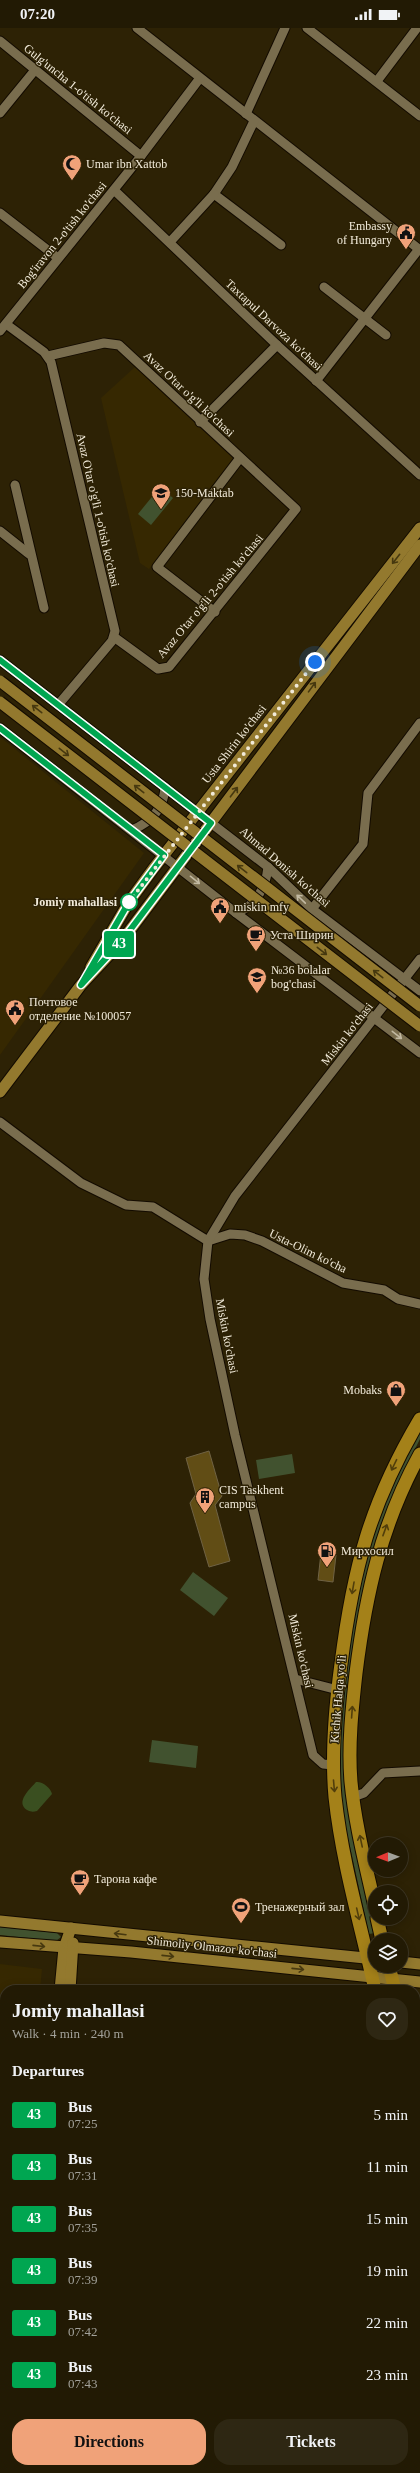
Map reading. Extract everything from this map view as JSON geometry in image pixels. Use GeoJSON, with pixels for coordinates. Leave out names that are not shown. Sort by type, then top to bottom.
{"type":"FeatureCollection","features":[{"type":"Feature","properties":{"kind":"highway","name":"Kichik Halqa yo'li"},"geometry":{"type":"LineString","coordinates":[[368,1946],[339,1825],[333,1765],[338,1690],[352,1593],[366,1535],[387,1479],[420,1419]]}},
{"type":"Feature","properties":{"kind":"highway","name":"Kichik Halqa yo'li"},"geometry":{"type":"LineString","coordinates":[[371,1885],[353,1797],[350,1753],[353,1707],[366,1599],[384,1532],[402,1488],[420,1454]]}},
{"type":"Feature","properties":{"kind":"highway","name":"Kichik Halqa yo'li"},"geometry":{"type":"LineString","coordinates":[[372,1973],[373,1984]]}},
{"type":"Feature","properties":{"kind":"highway"},"geometry":{"type":"LineString","coordinates":[[391,1973],[394,1985]]}},
{"type":"Feature","properties":{"kind":"main road","name":"Usta Shirin ko'chasi"},"geometry":{"type":"LineString","coordinates":[[81,985],[129,902],[197,812],[420,528]]}},
{"type":"Feature","properties":{"kind":"main road","name":"Usta Shirin ko'chasi"},"geometry":{"type":"LineString","coordinates":[[0,1092],[81,985],[121,942],[420,545]]}},
{"type":"Feature","properties":{"kind":"main road","name":"Ahmad Donish ko'chasi"},"geometry":{"type":"LineString","coordinates":[[0,681],[420,1006]]}},
{"type":"Feature","properties":{"kind":"main road"},"geometry":{"type":"LineString","coordinates":[[0,702],[420,1026]]}},
{"type":"Feature","properties":{"kind":"main road","name":"Shimoliy Olmazor ko'chasi"},"geometry":{"type":"LineString","coordinates":[[0,1921],[368,1959]]}},
{"type":"Feature","properties":{"kind":"main road"},"geometry":{"type":"LineString","coordinates":[[70,1985],[69,1949],[71,1928]]}},
{"type":"Feature","properties":{"kind":"main road","name":"Shimoliy Olmazor ko'chasi"},"geometry":{"type":"LineString","coordinates":[[0,1942],[69,1949],[132,1952],[373,1984],[394,1985],[420,1982]]}},
{"type":"Feature","properties":{"kind":"main road"},"geometry":{"type":"LineString","coordinates":[[61,1985],[69,1949]]}},
{"type":"Feature","properties":{"kind":"main road"},"geometry":{"type":"LineString","coordinates":[[408,1963],[420,1964]]}},
{"type":"Feature","properties":{"kind":"street"},"geometry":{"type":"LineString","coordinates":[[137,28],[419,249],[366,319],[316,381]]}},
{"type":"Feature","properties":{"kind":"street"},"geometry":{"type":"LineString","coordinates":[[246,114],[285,28]]}},
{"type":"Feature","properties":{"kind":"street"},"geometry":{"type":"LineString","coordinates":[[307,28],[420,116]]}},
{"type":"Feature","properties":{"kind":"street"},"geometry":{"type":"LineString","coordinates":[[377,81],[417,28]]}},
{"type":"Feature","properties":{"kind":"street","name":"Gulg'uncha 1-o'tish ko'chasi"},"geometry":{"type":"LineString","coordinates":[[0,41],[141,156]]}},
{"type":"Feature","properties":{"kind":"street"},"geometry":{"type":"LineString","coordinates":[[0,113],[35,70]]}},
{"type":"Feature","properties":{"kind":"street","name":"Bog'iravon 2-o'tish ko'chasi"},"geometry":{"type":"LineString","coordinates":[[3,327],[141,156],[200,78]]}},
{"type":"Feature","properties":{"kind":"street"},"geometry":{"type":"LineString","coordinates":[[170,242],[214,194],[232,167],[254,121]]}},
{"type":"Feature","properties":{"kind":"street","name":"Taxtapul Darvoza ko'chasi"},"geometry":{"type":"LineString","coordinates":[[114,190],[277,345],[420,475]]}},
{"type":"Feature","properties":{"kind":"street"},"geometry":{"type":"LineString","coordinates":[[214,194],[281,245]]}},
{"type":"Feature","properties":{"kind":"street"},"geometry":{"type":"LineString","coordinates":[[0,213],[58,258]]}},
{"type":"Feature","properties":{"kind":"street"},"geometry":{"type":"LineString","coordinates":[[324,287],[386,335]]}},
{"type":"Feature","properties":{"kind":"street"},"geometry":{"type":"LineString","coordinates":[[3,327],[48,356]]}},
{"type":"Feature","properties":{"kind":"street","name":"Avaz O'tar o'g'li ko'chasi"},"geometry":{"type":"LineString","coordinates":[[48,356],[104,343],[119,345],[200,422],[296,509]]}},
{"type":"Feature","properties":{"kind":"street"},"geometry":{"type":"LineString","coordinates":[[200,422],[277,345]]}},
{"type":"Feature","properties":{"kind":"street","name":"Avaz O'tar o'g'li 1-o'tish ko'chasi"},"geometry":{"type":"LineString","coordinates":[[48,356],[109,608],[114,637]]}},
{"type":"Feature","properties":{"kind":"street"},"geometry":{"type":"LineString","coordinates":[[215,612],[156,567],[240,458]]}},
{"type":"Feature","properties":{"kind":"street"},"geometry":{"type":"LineString","coordinates":[[15,485],[30,554],[44,608]]}},
{"type":"Feature","properties":{"kind":"street","name":"Avaz O'tar o'g'li 2-o'tish ko'chasi"},"geometry":{"type":"LineString","coordinates":[[114,637],[154,666],[164,669],[169,667],[215,612],[296,509]]}},
{"type":"Feature","properties":{"kind":"street"},"geometry":{"type":"LineString","coordinates":[[0,531],[30,554]]}},
{"type":"Feature","properties":{"kind":"street"},"geometry":{"type":"LineString","coordinates":[[58,705],[114,637]]}},
{"type":"Feature","properties":{"kind":"street","name":"Ahmad Donish ko'chasi"},"geometry":{"type":"LineString","coordinates":[[0,660],[268,867],[312,909],[420,991]]}},
{"type":"Feature","properties":{"kind":"street"},"geometry":{"type":"LineString","coordinates":[[312,909],[363,844],[368,793],[420,723]]}},
{"type":"Feature","properties":{"kind":"street"},"geometry":{"type":"LineString","coordinates":[[0,728],[164,855],[236,913],[420,1053]]}},
{"type":"Feature","properties":{"kind":"street"},"geometry":{"type":"LineString","coordinates":[[132,830],[144,824],[155,814],[162,802],[165,787]]}},
{"type":"Feature","properties":{"kind":"street"},"geometry":{"type":"LineString","coordinates":[[236,913],[247,908],[258,896],[265,882],[268,867]]}},
{"type":"Feature","properties":{"kind":"street","name":"Miskin ko'chasi"},"geometry":{"type":"LineString","coordinates":[[333,1765],[323,1764],[313,1755],[235,1435],[210,1319],[204,1279],[208,1241],[235,1196],[420,959]]}},
{"type":"Feature","properties":{"kind":"street"},"geometry":{"type":"LineString","coordinates":[[0,1122],[81,1183],[126,1205],[153,1207],[208,1241]]}},
{"type":"Feature","properties":{"kind":"street","name":"Usta-Olim ko'cha"},"geometry":{"type":"LineString","coordinates":[[208,1241],[230,1234],[245,1235],[262,1241],[343,1283],[384,1290],[398,1299],[420,1304]]}},
{"type":"Feature","properties":{"kind":"street"},"geometry":{"type":"LineString","coordinates":[[295,1679],[338,1690]]}},
{"type":"Feature","properties":{"kind":"street"},"geometry":{"type":"LineString","coordinates":[[353,1797],[364,1793],[383,1772],[420,1771]]}},
{"type":"Feature","properties":{"kind":"shaded area","name":"150-Maktab"},"geometry":{"type":"Polygon","coordinates":[[[135,367],[233,458],[149,569],[140,563],[101,398],[135,367]]]}},
{"type":"Feature","properties":{"kind":"shaded area"},"geometry":{"type":"Polygon","coordinates":[[[0,737],[144,853],[0,1055],[0,737]]]}},
{"type":"Feature","properties":{"kind":"shaded area"},"geometry":{"type":"Polygon","coordinates":[[[0,1964],[42,1969],[40,1985],[0,1985],[0,1964]]]}},
{"type":"Feature","properties":{"kind":"green space"},"geometry":{"type":"Polygon","coordinates":[[[160,487],[173,498],[151,525],[138,514],[160,487]]]}},
{"type":"Feature","properties":{"kind":"green space"},"geometry":{"type":"Polygon","coordinates":[[[420,1429],[420,1439],[396,1487],[374,1547],[364,1585],[355,1639],[344,1760],[346,1796],[368,1900],[368,1925],[373,1925],[375,1933],[369,1933],[339,1796],[342,1693],[359,1584],[382,1504],[420,1429]]]}},
{"type":"Feature","properties":{"kind":"green space"},"geometry":{"type":"Polygon","coordinates":[[[292,1454],[295,1473],[259,1479],[256,1460],[292,1454]]]}},
{"type":"Feature","properties":{"kind":"green space"},"geometry":{"type":"Polygon","coordinates":[[[193,1572],[228,1598],[214,1616],[180,1590],[193,1572]]]}},
{"type":"Feature","properties":{"kind":"green space"},"geometry":{"type":"Polygon","coordinates":[[[152,1740],[198,1746],[196,1768],[149,1762],[152,1740]]]}},
{"type":"Feature","properties":{"kind":"green space"},"geometry":{"type":"Polygon","coordinates":[[[36,1782],[46,1785],[52,1794],[37,1811],[33,1812],[27,1810],[22,1803],[27,1792],[36,1782]]]}},
{"type":"Feature","properties":{"kind":"green space"},"geometry":{"type":"Polygon","coordinates":[[[0,1927],[57,1933],[61,1937],[56,1941],[0,1935],[0,1927]]]}},
{"type":"Feature","properties":{"kind":"building","name":"CIS Taskhent campus"},"geometry":{"type":"Polygon","coordinates":[[[209,1451],[222,1496],[215,1505],[230,1561],[209,1567],[190,1503],[196,1494],[186,1458],[209,1451]]]}},
{"type":"Feature","properties":{"kind":"building","name":"Мирхосил"},"geometry":{"type":"Polygon","coordinates":[[[321,1553],[336,1555],[333,1582],[318,1580],[321,1553]]]}},
{"type":"Feature","properties":{"kind":"bus line","name":"43"},"geometry":{"type":"LineString","coordinates":[[0,660],[211,823],[121,942],[81,985],[129,902],[164,855],[0,728]]}},
{"type":"Feature","properties":{"kind":"place","name":"Umar ibn Xattob"},"geometry":{"type":"Point","coordinates":[72,181]}},
{"type":"Feature","properties":{"kind":"place","name":"Embassy of Hungary"},"geometry":{"type":"Point","coordinates":[406,250]}},
{"type":"Feature","properties":{"kind":"place","name":"150-Maktab"},"geometry":{"type":"Point","coordinates":[161,510]}},
{"type":"Feature","properties":{"kind":"place","name":"Jomiy mahallasi"},"geometry":{"type":"Point","coordinates":[129,902]}},
{"type":"Feature","properties":{"kind":"place","name":"miskin mfy"},"geometry":{"type":"Point","coordinates":[220,924]}},
{"type":"Feature","properties":{"kind":"place","name":"Уста Ширин"},"geometry":{"type":"Point","coordinates":[256,952]}},
{"type":"Feature","properties":{"kind":"place","name":"№36 bolalar bog'chasi"},"geometry":{"type":"Point","coordinates":[257,994]}},
{"type":"Feature","properties":{"kind":"place","name":"Почтовое отделение №100057"},"geometry":{"type":"Point","coordinates":[15,1026]}},
{"type":"Feature","properties":{"kind":"place","name":"Mobaks"},"geometry":{"type":"Point","coordinates":[396,1407]}},
{"type":"Feature","properties":{"kind":"place","name":"CIS Taskhent campus"},"geometry":{"type":"Point","coordinates":[205,1514]}},
{"type":"Feature","properties":{"kind":"place","name":"Мирхосил"},"geometry":{"type":"Point","coordinates":[327,1568]}},
{"type":"Feature","properties":{"kind":"place","name":"Тарона кафе"},"geometry":{"type":"Point","coordinates":[80,1896]}},
{"type":"Feature","properties":{"kind":"place","name":"Тренажерный зал"},"geometry":{"type":"Point","coordinates":[241,1924]}},
{"type":"Feature","properties":{"kind":"route"},"geometry":{"type":"LineString","coordinates":[[129,902],[197,812],[315,662]]}}]}
